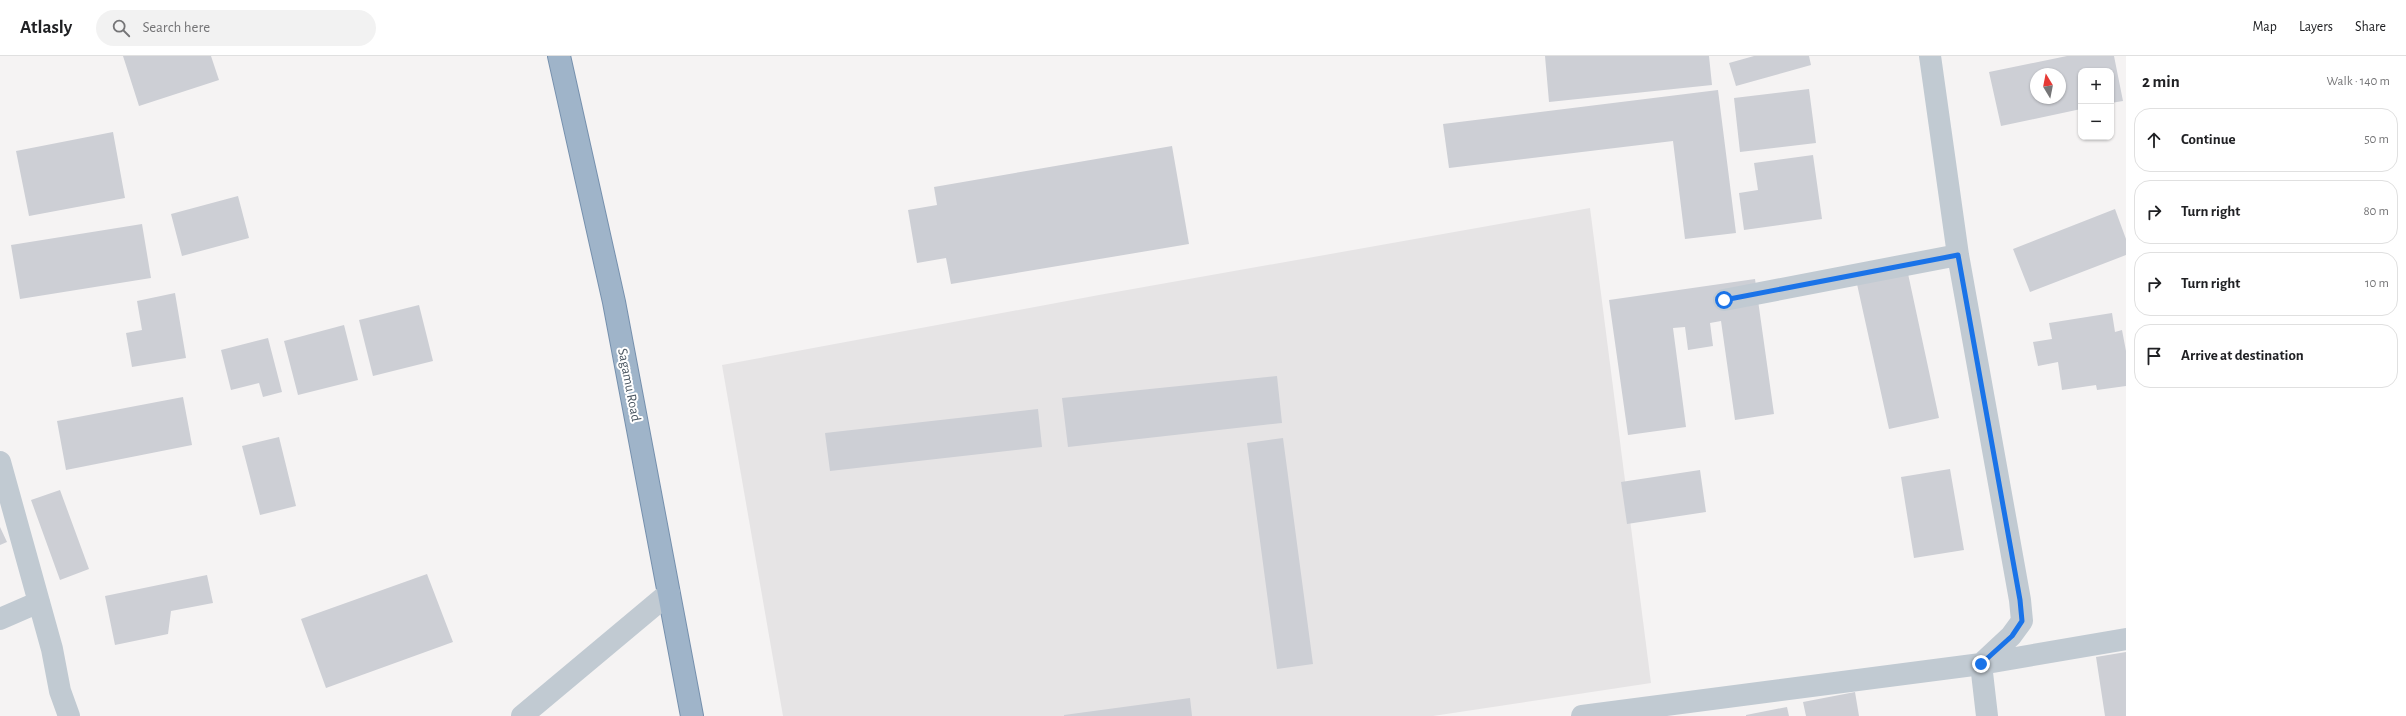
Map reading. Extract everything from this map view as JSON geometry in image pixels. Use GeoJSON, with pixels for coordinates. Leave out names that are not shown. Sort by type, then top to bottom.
{"type":"FeatureCollection","features":[{"type":"Feature","properties":{"kind":"highway","name":"Sagamu Road"},"geometry":{"type":"LineString","coordinates":[[559,56],[614,302],[692,716]]}},
{"type":"Feature","properties":{"kind":"street"},"geometry":{"type":"LineString","coordinates":[[1930,56],[1958,255],[2020,600],[2022,621],[2012,636],[1981,664]]}},
{"type":"Feature","properties":{"kind":"street"},"geometry":{"type":"LineString","coordinates":[[1724,300],[1958,255]]}},
{"type":"Feature","properties":{"kind":"street"},"geometry":{"type":"LineString","coordinates":[[0,462],[52,649],[60,691],[69,716]]}},
{"type":"Feature","properties":{"kind":"street"},"geometry":{"type":"LineString","coordinates":[[522,716],[669,593]]}},
{"type":"Feature","properties":{"kind":"street"},"geometry":{"type":"LineString","coordinates":[[0,619],[39,602]]}},
{"type":"Feature","properties":{"kind":"street"},"geometry":{"type":"LineString","coordinates":[[1582,716],[1612,714],[1981,664],[2126,639]]}},
{"type":"Feature","properties":{"kind":"street"},"geometry":{"type":"LineString","coordinates":[[1981,664],[1987,716]]}},
{"type":"Feature","properties":{"kind":"shaded area"},"geometry":{"type":"Polygon","coordinates":[[[1590,208],[1651,683],[1433,716],[783,716],[722,365],[1099,295],[1590,208]]]}},
{"type":"Feature","properties":{"kind":"building"},"geometry":{"type":"Polygon","coordinates":[[[123,56],[211,56],[219,80],[139,106],[123,56]]]}},
{"type":"Feature","properties":{"kind":"building"},"geometry":{"type":"Polygon","coordinates":[[[1545,56],[1709,56],[1712,85],[1549,102],[1545,56]]]}},
{"type":"Feature","properties":{"kind":"building"},"geometry":{"type":"Polygon","coordinates":[[[1754,56],[1809,56],[1811,65],[1736,86],[1729,63],[1754,56]]]}},
{"type":"Feature","properties":{"kind":"building"},"geometry":{"type":"Polygon","coordinates":[[[2067,56],[2114,56],[2123,101],[2114,102],[2114,68],[2078,68],[2078,110],[2001,126],[1989,72],[2067,56]]]}},
{"type":"Feature","properties":{"kind":"building"},"geometry":{"type":"Polygon","coordinates":[[[1809,89],[1816,143],[1740,152],[1734,98],[1809,89]]]}},
{"type":"Feature","properties":{"kind":"building"},"geometry":{"type":"Polygon","coordinates":[[[1718,90],[1736,233],[1685,239],[1673,141],[1449,168],[1443,124],[1718,90]]]}},
{"type":"Feature","properties":{"kind":"building"},"geometry":{"type":"Polygon","coordinates":[[[113,132],[125,198],[29,216],[16,151],[113,132]]]}},
{"type":"Feature","properties":{"kind":"building"},"geometry":{"type":"Polygon","coordinates":[[[1172,146],[1189,244],[951,284],[946,258],[917,263],[908,210],[937,205],[934,187],[1172,146]]]}},
{"type":"Feature","properties":{"kind":"building"},"geometry":{"type":"Polygon","coordinates":[[[1813,155],[1822,219],[1744,230],[1739,193],[1758,190],[1754,163],[1813,155]]]}},
{"type":"Feature","properties":{"kind":"building"},"geometry":{"type":"Polygon","coordinates":[[[238,196],[249,238],[182,256],[171,214],[238,196]]]}},
{"type":"Feature","properties":{"kind":"building"},"geometry":{"type":"Polygon","coordinates":[[[2115,209],[2126,239],[2126,255],[2030,292],[2013,249],[2115,209]]]}},
{"type":"Feature","properties":{"kind":"building"},"geometry":{"type":"Polygon","coordinates":[[[142,224],[151,278],[20,299],[11,245],[142,224]]]}},
{"type":"Feature","properties":{"kind":"building"},"geometry":{"type":"Polygon","coordinates":[[[1904,255],[1939,418],[1889,429],[1853,266],[1904,255]]]}},
{"type":"Feature","properties":{"kind":"building"},"geometry":{"type":"Polygon","coordinates":[[[1755,279],[1774,414],[1735,420],[1721,321],[1710,323],[1713,346],[1688,350],[1685,327],[1673,328],[1686,427],[1628,435],[1609,300],[1755,279]]]}},
{"type":"Feature","properties":{"kind":"building"},"geometry":{"type":"Polygon","coordinates":[[[175,293],[186,358],[132,367],[126,333],[142,330],[137,301],[175,293]]]}},
{"type":"Feature","properties":{"kind":"building"},"geometry":{"type":"Polygon","coordinates":[[[419,305],[433,361],[373,376],[359,320],[419,305]]]}},
{"type":"Feature","properties":{"kind":"building"},"geometry":{"type":"Polygon","coordinates":[[[2112,313],[2115,332],[2122,330],[2126,351],[2126,386],[2097,390],[2096,385],[2062,390],[2058,362],[2038,366],[2033,342],[2052,339],[2049,323],[2112,313]]]}},
{"type":"Feature","properties":{"kind":"building"},"geometry":{"type":"Polygon","coordinates":[[[344,325],[358,380],[298,395],[284,341],[344,325]]]}},
{"type":"Feature","properties":{"kind":"building"},"geometry":{"type":"Polygon","coordinates":[[[268,338],[282,392],[263,397],[259,383],[231,390],[221,350],[268,338]]]}},
{"type":"Feature","properties":{"kind":"building"},"geometry":{"type":"Polygon","coordinates":[[[1277,376],[1282,423],[1068,447],[1062,398],[1277,376]]]}},
{"type":"Feature","properties":{"kind":"building"},"geometry":{"type":"Polygon","coordinates":[[[183,397],[192,445],[66,470],[57,421],[183,397]]]}},
{"type":"Feature","properties":{"kind":"building"},"geometry":{"type":"Polygon","coordinates":[[[1038,409],[1042,447],[830,471],[825,433],[1038,409]]]}},
{"type":"Feature","properties":{"kind":"building"},"geometry":{"type":"Polygon","coordinates":[[[279,437],[296,506],[260,515],[242,446],[279,437]]]}},
{"type":"Feature","properties":{"kind":"building"},"geometry":{"type":"Polygon","coordinates":[[[1283,438],[1313,664],[1277,669],[1247,443],[1283,438]]]}},
{"type":"Feature","properties":{"kind":"building"},"geometry":{"type":"Polygon","coordinates":[[[1950,469],[1964,550],[1914,558],[1901,477],[1950,469]]]}},
{"type":"Feature","properties":{"kind":"building"},"geometry":{"type":"Polygon","coordinates":[[[1700,470],[1706,512],[1627,524],[1621,482],[1700,470]]]}},
{"type":"Feature","properties":{"kind":"building"},"geometry":{"type":"Polygon","coordinates":[[[60,490],[89,569],[60,580],[31,500],[60,490]]]}},
{"type":"Feature","properties":{"kind":"building"},"geometry":{"type":"Polygon","coordinates":[[[0,527],[7,542],[0,545],[0,527]]]}},
{"type":"Feature","properties":{"kind":"building"},"geometry":{"type":"Polygon","coordinates":[[[427,574],[453,642],[326,688],[301,619],[427,574]]]}},
{"type":"Feature","properties":{"kind":"building"},"geometry":{"type":"Polygon","coordinates":[[[207,575],[213,603],[171,611],[168,634],[115,645],[105,596],[207,575]]]}},
{"type":"Feature","properties":{"kind":"building"},"geometry":{"type":"Polygon","coordinates":[[[2126,652],[2126,716],[2105,716],[2096,657],[2126,652]]]}},
{"type":"Feature","properties":{"kind":"building"},"geometry":{"type":"Polygon","coordinates":[[[1855,692],[1859,716],[1806,716],[1803,702],[1855,692]]]}},
{"type":"Feature","properties":{"kind":"building"},"geometry":{"type":"Polygon","coordinates":[[[1190,698],[1192,716],[1064,716],[1064,715],[1190,698]]]}},
{"type":"Feature","properties":{"kind":"building"},"geometry":{"type":"Polygon","coordinates":[[[1787,707],[1789,716],[1746,716],[1746,715],[1787,707]]]}},
{"type":"Feature","properties":{"kind":"route"},"geometry":{"type":"LineString","coordinates":[[1724,300],[1958,255],[2020,600],[2022,621],[2012,636],[1981,664]]}}]}
